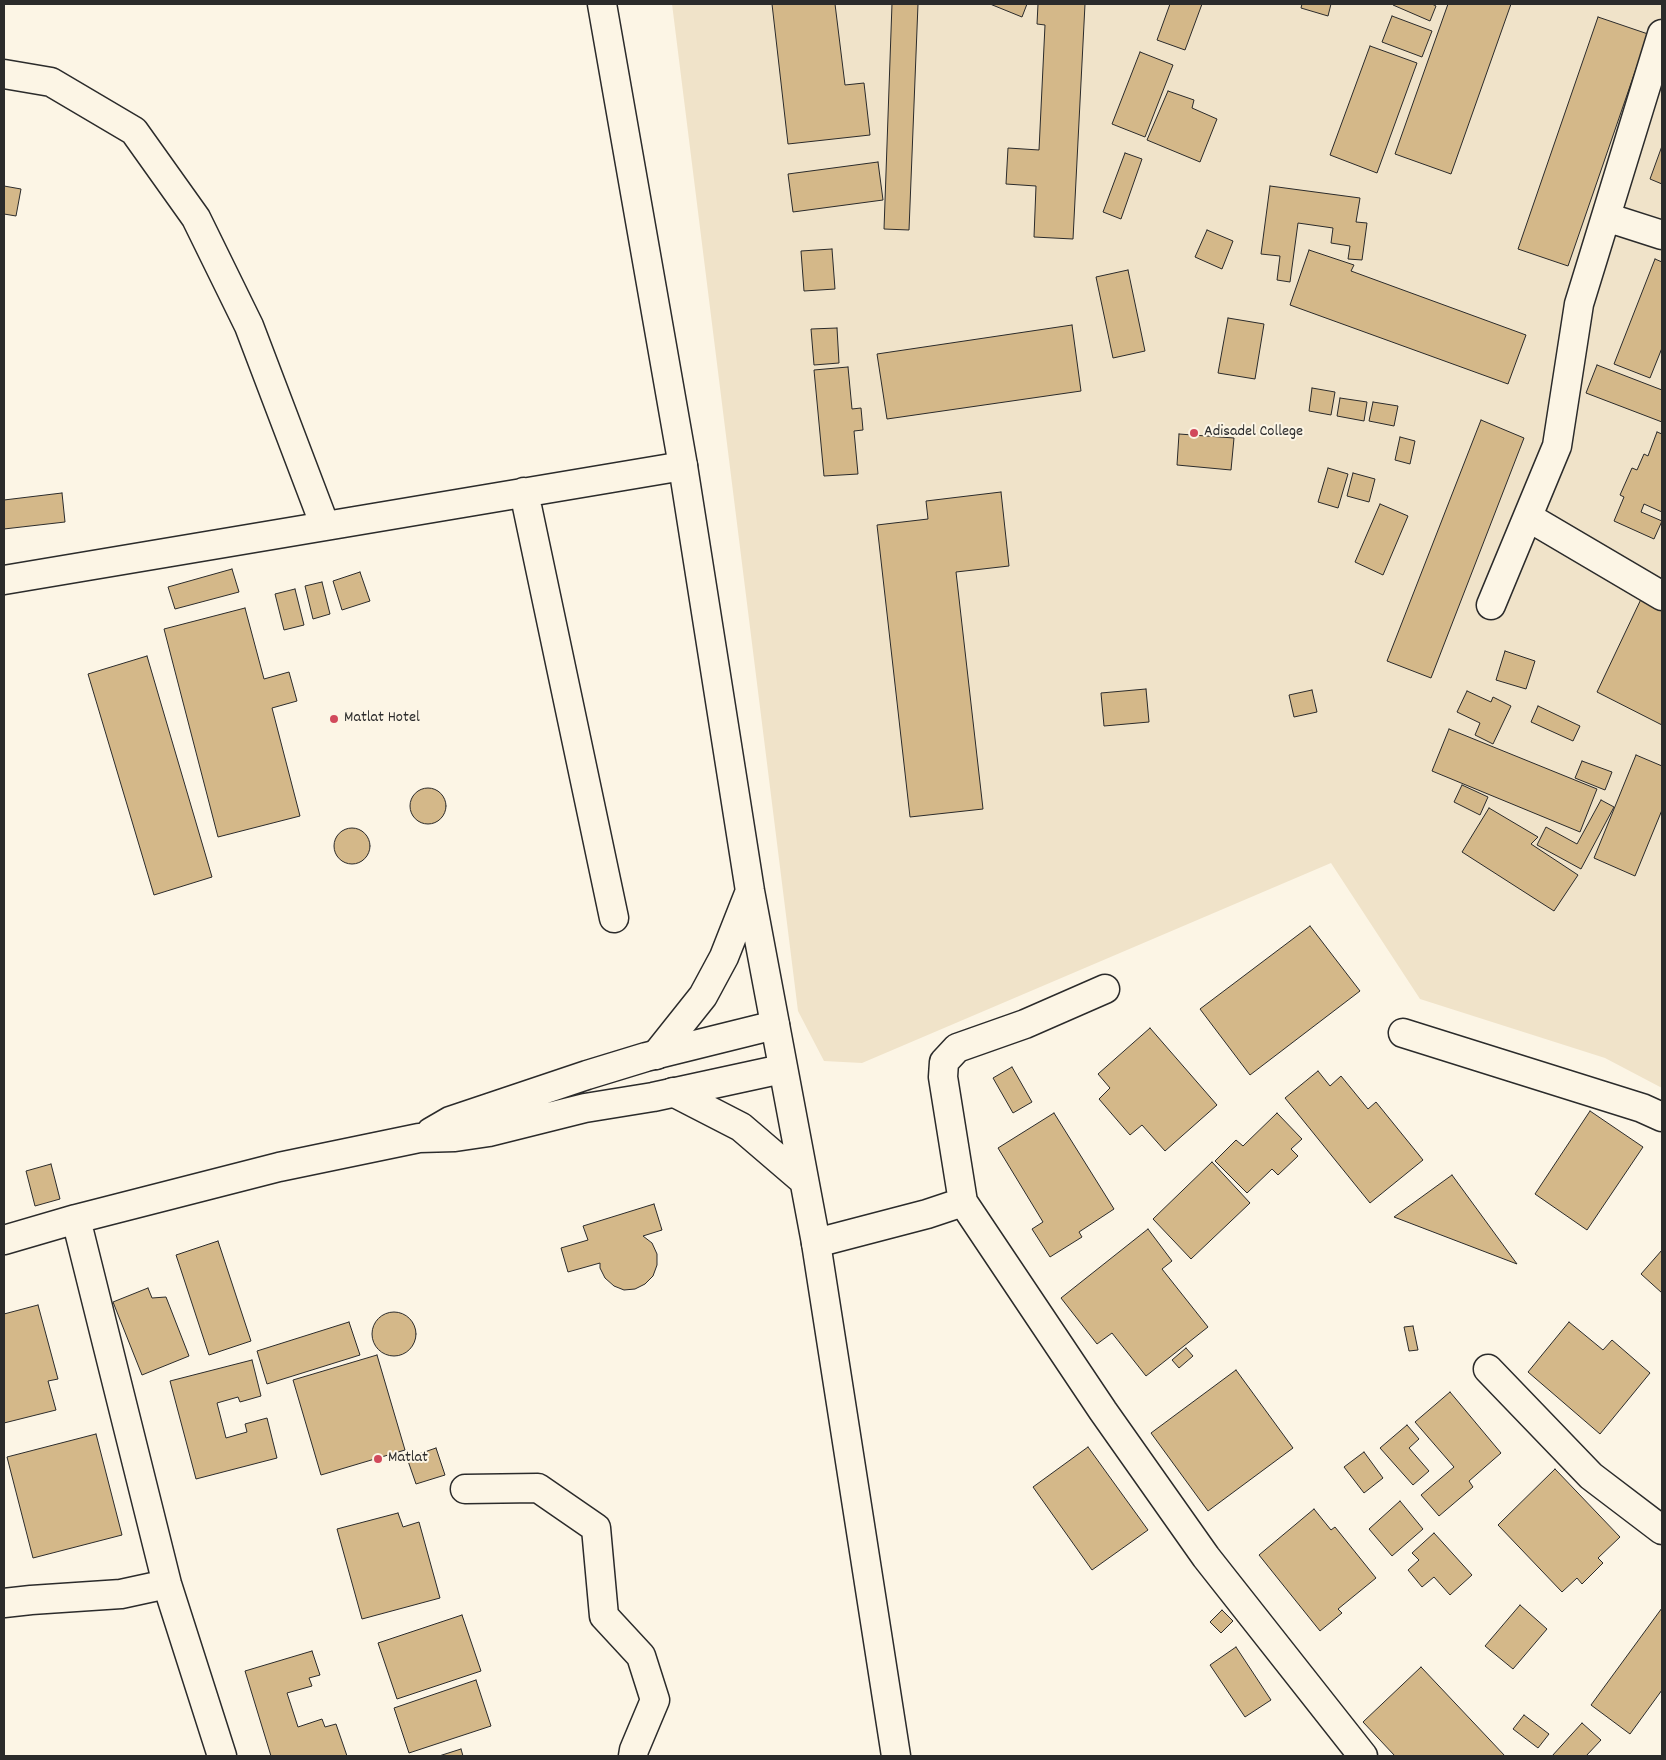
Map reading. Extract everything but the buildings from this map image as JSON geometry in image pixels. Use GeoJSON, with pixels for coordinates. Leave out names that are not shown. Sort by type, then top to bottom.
{"type":"FeatureCollection","features":[{"type":"Feature","properties":{"kind":"main road"},"geometry":{"type":"LineString","coordinates":[[602,4],[683,466],[750,891],[816,1242],[896,1756]]}},
{"type":"Feature","properties":{"kind":"main road"},"geometry":{"type":"LineString","coordinates":[[1492,605],[1557,446],[1579,304],[1662,34]]}},
{"type":"Feature","properties":{"kind":"main road"},"geometry":{"type":"LineString","coordinates":[[4,74],[51,82],[134,131],[196,218],[249,326],[325,526]]}},
{"type":"Feature","properties":{"kind":"main road"},"geometry":{"type":"LineString","coordinates":[[1606,216],[1662,235]]}},
{"type":"Feature","properties":{"kind":"main road"},"geometry":{"type":"LineString","coordinates":[[4,580],[683,466]]}},
{"type":"Feature","properties":{"kind":"main road"},"geometry":{"type":"LineString","coordinates":[[524,492],[614,918]]}},
{"type":"Feature","properties":{"kind":"main road"},"geometry":{"type":"LineString","coordinates":[[1528,518],[1662,596]]}},
{"type":"Feature","properties":{"kind":"main road"},"geometry":{"type":"LineString","coordinates":[[656,1055],[703,996],[724,958],[750,891]]}},
{"type":"Feature","properties":{"kind":"main road"},"geometry":{"type":"LineString","coordinates":[[1105,989],[1025,1024],[957,1048],[944,1062],[942,1076],[963,1202],[1103,1411],[1206,1557],[1363,1756]]}},
{"type":"Feature","properties":{"kind":"main road"},"geometry":{"type":"LineString","coordinates":[[419,1138],[450,1121],[587,1075],[656,1055],[775,1025]]}},
{"type":"Feature","properties":{"kind":"main road"},"geometry":{"type":"LineString","coordinates":[[1403,1033],[1642,1108],[1662,1117]]}},
{"type":"Feature","properties":{"kind":"main road"},"geometry":{"type":"LineString","coordinates":[[4,1240],[76,1219],[279,1166],[419,1138],[455,1137],[489,1132],[585,1108],[782,1069]]}},
{"type":"Feature","properties":{"kind":"main road"},"geometry":{"type":"LineString","coordinates":[[673,1092],[741,1127],[804,1181]]}},
{"type":"Feature","properties":{"kind":"main road"},"geometry":{"type":"LineString","coordinates":[[816,1242],[927,1214],[963,1202]]}},
{"type":"Feature","properties":{"kind":"main road"},"geometry":{"type":"LineString","coordinates":[[76,1219],[167,1584],[222,1756]]}},
{"type":"Feature","properties":{"kind":"main road"},"geometry":{"type":"LineString","coordinates":[[1488,1369],[1591,1476],[1662,1530]]}},
{"type":"Feature","properties":{"kind":"main road"},"geometry":{"type":"LineString","coordinates":[[465,1489],[538,1488],[596,1528],[604,1616],[641,1656],[655,1700],[633,1756]]}},
{"type":"Feature","properties":{"kind":"main road"},"geometry":{"type":"LineString","coordinates":[[4,1603],[121,1594],[167,1584]]}},
{"type":"Feature","properties":{"kind":"shaded area","name":"Adisadel College"},"geometry":{"type":"Polygon","coordinates":[[[672,4],[1662,4],[1662,1088],[1605,1058],[1420,999],[1331,863],[862,1063],[824,1061],[798,1011],[672,4]]]}},
{"type":"Feature","properties":{"kind":"place","name":"Adisadel College"},"geometry":{"type":"Point","coordinates":[1194,433]}},
{"type":"Feature","properties":{"kind":"place","name":"Matlat Hotel"},"geometry":{"type":"Point","coordinates":[334,719]}},
{"type":"Feature","properties":{"kind":"place","name":"Matlat"},"geometry":{"type":"Point","coordinates":[378,1459]}}]}
